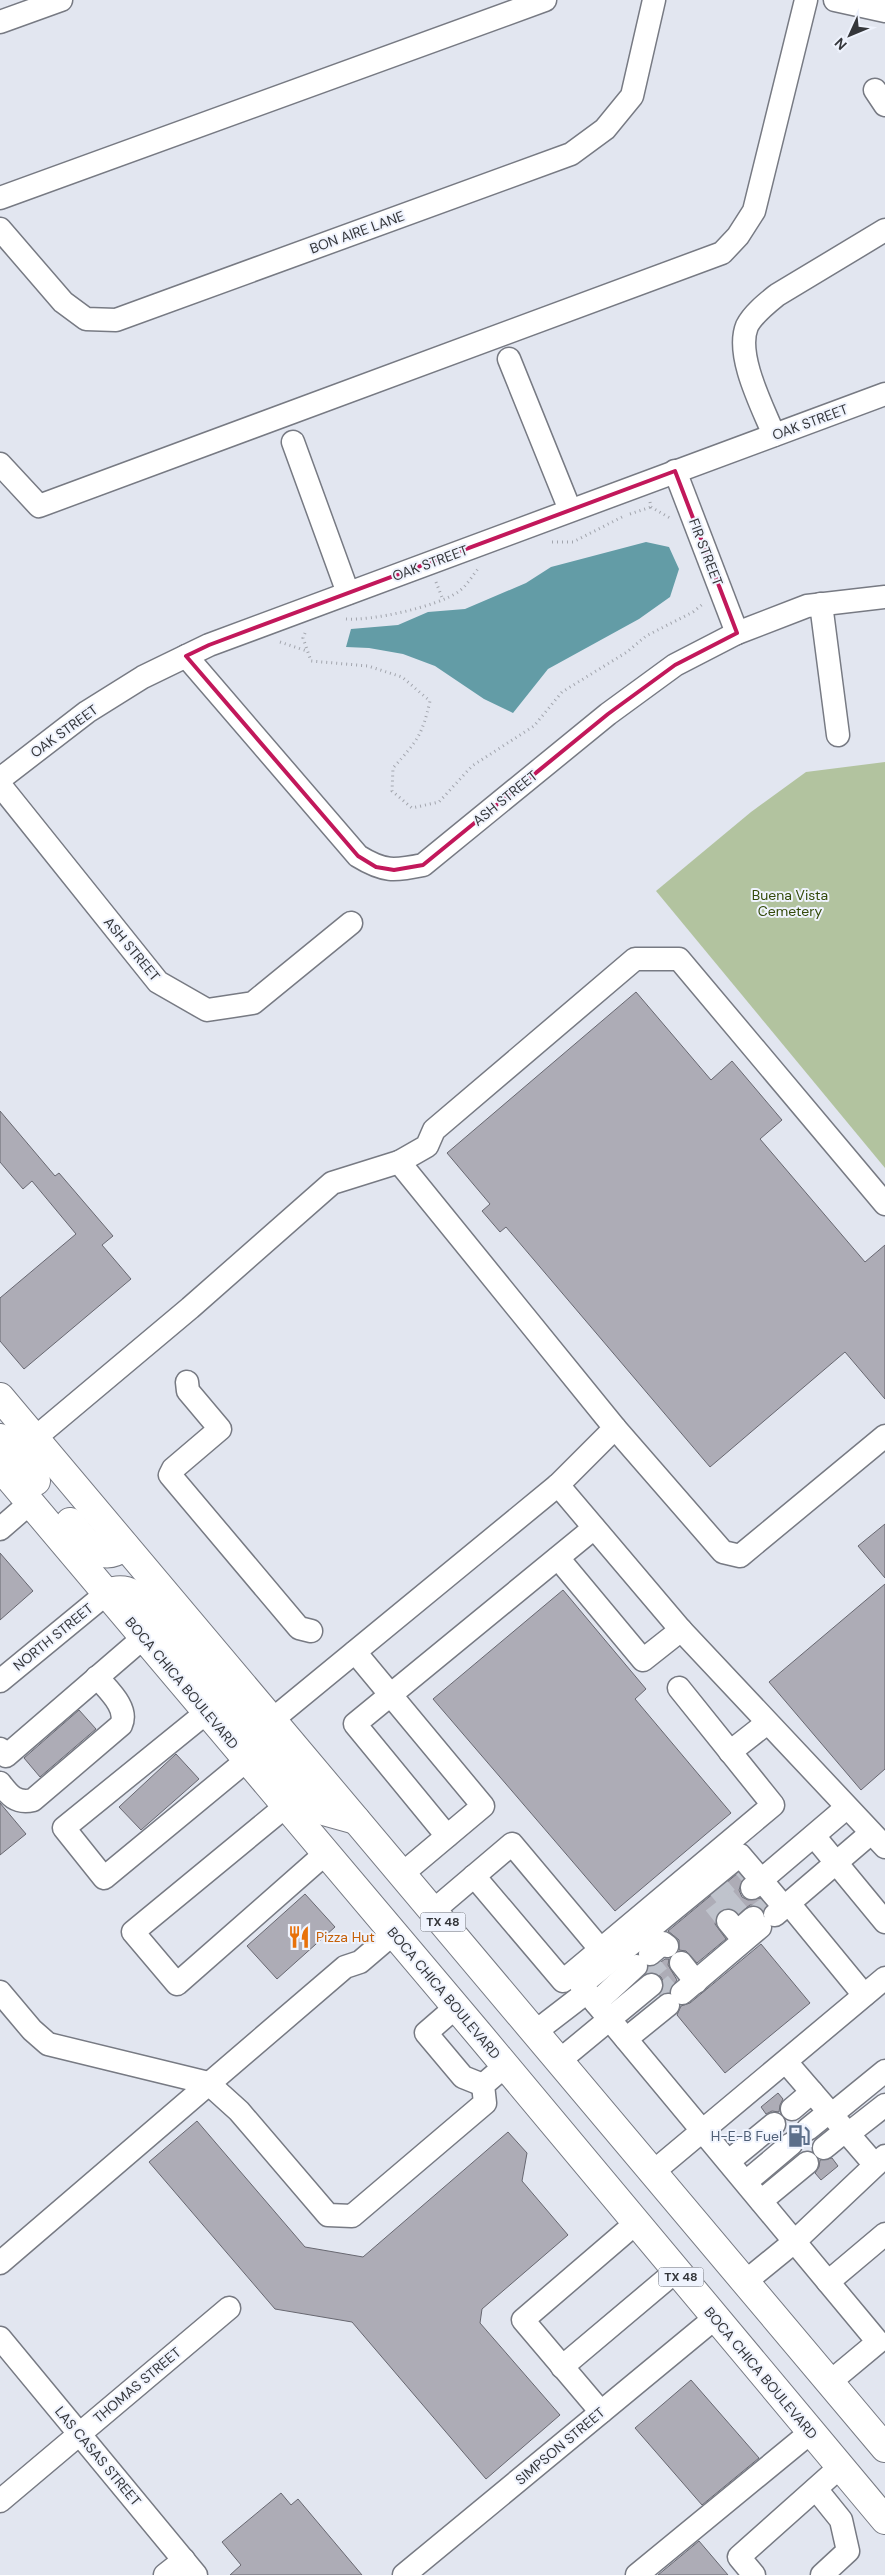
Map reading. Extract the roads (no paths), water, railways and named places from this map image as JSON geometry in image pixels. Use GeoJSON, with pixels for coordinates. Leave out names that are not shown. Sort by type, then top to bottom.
{"type":"FeatureCollection","features":[{"type":"Feature","properties":{"kind":"main road","name":"TX 48"},"geometry":{"type":"LineString","coordinates":[[0,1397],[885,2448]]}},
{"type":"Feature","properties":{"kind":"main road"},"geometry":{"type":"LineString","coordinates":[[0,1438],[92,1548],[103,1554],[115,1554],[125,1546]]}},
{"type":"Feature","properties":{"kind":"main road","name":"BOCA CHICA BOULEVARD"},"geometry":{"type":"LineString","coordinates":[[0,1467],[506,2066],[885,2520]]}},
{"type":"Feature","properties":{"kind":"main road"},"geometry":{"type":"LineString","coordinates":[[107,1593],[118,1589],[132,1593],[147,1603],[320,1810],[356,1820]]}},
{"type":"Feature","properties":{"kind":"street"},"geometry":{"type":"LineString","coordinates":[[0,22],[61,0]]}},
{"type":"Feature","properties":{"kind":"street"},"geometry":{"type":"LineString","coordinates":[[0,198],[545,0]]}},
{"type":"Feature","properties":{"kind":"street","name":"BON AIRE LANE"},"geometry":{"type":"LineString","coordinates":[[0,229],[63,302],[86,318],[116,320],[571,154],[605,129],[632,96],[654,0]]}},
{"type":"Feature","properties":{"kind":"street"},"geometry":{"type":"LineString","coordinates":[[0,464],[39,506],[722,253],[738,236],[754,210],[806,0]]}},
{"type":"Feature","properties":{"kind":"street"},"geometry":{"type":"LineString","coordinates":[[835,0],[885,11]]}},
{"type":"Feature","properties":{"kind":"street"},"geometry":{"type":"LineString","coordinates":[[774,435],[745,360],[747,326],[764,306],[777,295],[883,236]]}},
{"type":"Feature","properties":{"kind":"street"},"geometry":{"type":"LineString","coordinates":[[510,359],[570,510]]}},
{"type":"Feature","properties":{"kind":"street","name":"OAK STREET"},"geometry":{"type":"LineString","coordinates":[[0,779],[87,712],[144,677],[209,645],[885,394]]}},
{"type":"Feature","properties":{"kind":"street"},"geometry":{"type":"LineString","coordinates":[[293,442],[348,593]]}},
{"type":"Feature","properties":{"kind":"street","name":"FIR STREET"},"geometry":{"type":"LineString","coordinates":[[675,471],[737,633]]}},
{"type":"Feature","properties":{"kind":"street","name":"ASH STREET"},"geometry":{"type":"LineString","coordinates":[[186,656],[358,856],[376,867],[394,870],[423,865],[616,709],[675,665],[737,633],[807,606],[885,597]]}},
{"type":"Feature","properties":{"kind":"street"},"geometry":{"type":"LineString","coordinates":[[821,604],[838,734]]}},
{"type":"Feature","properties":{"kind":"street","name":"ASH STREET"},"geometry":{"type":"LineString","coordinates":[[0,785],[158,982],[207,1010],[253,1003],[351,923]]}},
{"type":"Feature","properties":{"kind":"street"},"geometry":{"type":"LineString","coordinates":[[35,1438],[190,1308],[332,1183],[399,1162],[427,1146],[434,1130],[635,959],[679,959],[885,1204]]}},
{"type":"Feature","properties":{"kind":"street"},"geometry":{"type":"LineString","coordinates":[[399,1162],[615,1428],[723,1552],[740,1556],[885,1436]]}},
{"type":"Feature","properties":{"kind":"street"},"geometry":{"type":"LineString","coordinates":[[187,1382],[188,1391],[220,1429],[172,1469],[170,1475],[299,1628],[311,1631]]}},
{"type":"Feature","properties":{"kind":"street"},"geometry":{"type":"LineString","coordinates":[[272,1720],[558,1485],[615,1428]]}},
{"type":"Feature","properties":{"kind":"street"},"geometry":{"type":"LineString","coordinates":[[558,1485],[681,1630],[878,1840],[836,1863],[758,1899]]}},
{"type":"Feature","properties":{"kind":"street"},"geometry":{"type":"LineString","coordinates":[[0,1529],[30,1503]]}},
{"type":"Feature","properties":{"kind":"street"},"geometry":{"type":"LineString","coordinates":[[448,1836],[355,1724],[594,1528]]}},
{"type":"Feature","properties":{"kind":"street"},"geometry":{"type":"LineString","coordinates":[[558,1558],[643,1660],[681,1630]]}},
{"type":"Feature","properties":{"kind":"street","name":"NORTH STREET"},"geometry":{"type":"LineString","coordinates":[[0,1681],[107,1593]]}},
{"type":"Feature","properties":{"kind":"street"},"geometry":{"type":"LineString","coordinates":[[2,1757],[143,1638]]}},
{"type":"Feature","properties":{"kind":"street"},"geometry":{"type":"LineString","coordinates":[[355,1652],[483,1806],[402,1874]]}},
{"type":"Feature","properties":{"kind":"street"},"geometry":{"type":"LineString","coordinates":[[0,1783],[10,1796],[23,1802],[33,1800],[122,1726],[125,1718],[123,1711],[97,1677]]}},
{"type":"Feature","properties":{"kind":"street"},"geometry":{"type":"LineString","coordinates":[[474,1876],[563,1981],[774,1805],[678,1688]]}},
{"type":"Feature","properties":{"kind":"street"},"geometry":{"type":"LineString","coordinates":[[207,1712],[64,1828],[104,1878],[247,1760]]}},
{"type":"Feature","properties":{"kind":"street"},"geometry":{"type":"LineString","coordinates":[[730,1752],[767,1723]]}},
{"type":"Feature","properties":{"kind":"street"},"geometry":{"type":"LineString","coordinates":[[286,1806],[133,1932],[177,1984],[326,1853]]}},
{"type":"Feature","properties":{"kind":"street"},"geometry":{"type":"LineString","coordinates":[[559,2061],[606,2015],[666,1977],[758,1899],[814,1836],[846,1808]]}},
{"type":"Feature","properties":{"kind":"street"},"geometry":{"type":"LineString","coordinates":[[814,1836],[885,1922]]}},
{"type":"Feature","properties":{"kind":"street"},"geometry":{"type":"LineString","coordinates":[[433,1911],[512,1844],[601,1950]]}},
{"type":"Feature","properties":{"kind":"street"},"geometry":{"type":"LineString","coordinates":[[830,2382],[878,2342],[877,2326],[828,2282],[581,1985],[740,1856],[758,1899],[864,1995]]}},
{"type":"Feature","properties":{"kind":"street"},"geometry":{"type":"LineString","coordinates":[[0,2263],[345,1967],[360,1962],[394,1934]]}},
{"type":"Feature","properties":{"kind":"street"},"geometry":{"type":"LineString","coordinates":[[535,2032],[606,2015],[666,1977]]}},
{"type":"Feature","properties":{"kind":"street"},"geometry":{"type":"LineString","coordinates":[[652,2172],[885,1978]]}},
{"type":"Feature","properties":{"kind":"street"},"geometry":{"type":"LineString","coordinates":[[0,1992],[32,2030],[48,2044],[208,2083],[239,2111],[328,2215],[352,2216],[485,2103],[483,2085]]}},
{"type":"Feature","properties":{"kind":"street"},"geometry":{"type":"LineString","coordinates":[[456,2007],[426,2033],[463,2077],[483,2085]]}},
{"type":"Feature","properties":{"kind":"street"},"geometry":{"type":"LineString","coordinates":[[745,2282],[794,2242],[880,2161],[838,2123],[786,2062]]}},
{"type":"Feature","properties":{"kind":"street"},"geometry":{"type":"LineString","coordinates":[[483,2085],[506,2066]]}},
{"type":"Feature","properties":{"kind":"street"},"geometry":{"type":"LineString","coordinates":[[824,2148],[838,2123],[885,2071]]}},
{"type":"Feature","properties":{"kind":"street"},"geometry":{"type":"LineString","coordinates":[[792,2109],[812,2092]]}},
{"type":"Feature","properties":{"kind":"street"},"geometry":{"type":"LineString","coordinates":[[808,2129],[838,2123],[885,2105]]}},
{"type":"Feature","properties":{"kind":"street"},"geometry":{"type":"LineString","coordinates":[[728,2161],[774,2124]]}},
{"type":"Feature","properties":{"kind":"street"},"geometry":{"type":"LineString","coordinates":[[746,2182],[791,2144]]}},
{"type":"Feature","properties":{"kind":"street"},"geometry":{"type":"LineString","coordinates":[[761,2201],[807,2163]]}},
{"type":"Feature","properties":{"kind":"street"},"geometry":{"type":"LineString","coordinates":[[601,2412],[523,2320],[636,2223]]}},
{"type":"Feature","properties":{"kind":"street"},"geometry":{"type":"LineString","coordinates":[[828,2282],[885,2234]]}},
{"type":"Feature","properties":{"kind":"street"},"geometry":{"type":"LineString","coordinates":[[562,2366],[676,2271]]}},
{"type":"Feature","properties":{"kind":"street","name":"THOMAS STREET"},"geometry":{"type":"LineString","coordinates":[[0,2501],[229,2308]]}},
{"type":"Feature","properties":{"kind":"street","name":"SIMPSON STREET"},"geometry":{"type":"LineString","coordinates":[[404,2575],[715,2318]]}},
{"type":"Feature","properties":{"kind":"street","name":"LAS CASAS STREET"},"geometry":{"type":"LineString","coordinates":[[0,2338],[190,2568]]}},
{"type":"Feature","properties":{"kind":"street"},"geometry":{"type":"LineString","coordinates":[[637,2575],[811,2432]]}},
{"type":"Feature","properties":{"kind":"street"},"geometry":{"type":"LineString","coordinates":[[754,2575],[739,2557],[840,2467]]}},
{"type":"Feature","properties":{"kind":"street"},"geometry":{"type":"LineString","coordinates":[[816,2489],[841,2520],[848,2551],[822,2575]]}},
{"type":"Feature","properties":{"kind":"street"},"geometry":{"type":"LineString","coordinates":[[165,2575],[190,2568]]}},
{"type":"Feature","properties":{"kind":"water"},"geometry":{"type":"Polygon","coordinates":[[[646,542],[669,547],[679,569],[670,597],[639,619],[548,669],[513,713],[484,699],[435,666],[403,654],[369,648],[346,647],[351,629],[398,625],[428,612],[465,609],[526,583],[551,567],[646,542]]]}},
{"type":"Feature","properties":{"kind":"tunnel"},"geometry":{"type":"LineString","coordinates":[[728,1921],[709,1897],[739,1872]]}},
{"type":"Feature","properties":{"kind":"tunnel"},"geometry":{"type":"LineString","coordinates":[[723,1913],[752,1888]]}},
{"type":"Feature","properties":{"kind":"tunnel"},"geometry":{"type":"LineString","coordinates":[[753,1918],[768,1907]]}},
{"type":"Feature","properties":{"kind":"tunnel"},"geometry":{"type":"LineString","coordinates":[[643,1974],[671,1951]]}},
{"type":"Feature","properties":{"kind":"tunnel"},"geometry":{"type":"LineString","coordinates":[[661,1996],[675,1984]]}},
{"type":"Feature","properties":{"kind":"place","name":"Pizza Hut"},"geometry":{"type":"Point","coordinates":[299,1937]}},
{"type":"Feature","properties":{"kind":"place","name":"H-E-B Fuel"},"geometry":{"type":"Point","coordinates":[799,2136]}},
{"type":"Feature","properties":{"kind":"park label","name":"Buena Vista Cemetery"},"geometry":{"type":"Point","coordinates":[790,904]}}]}
